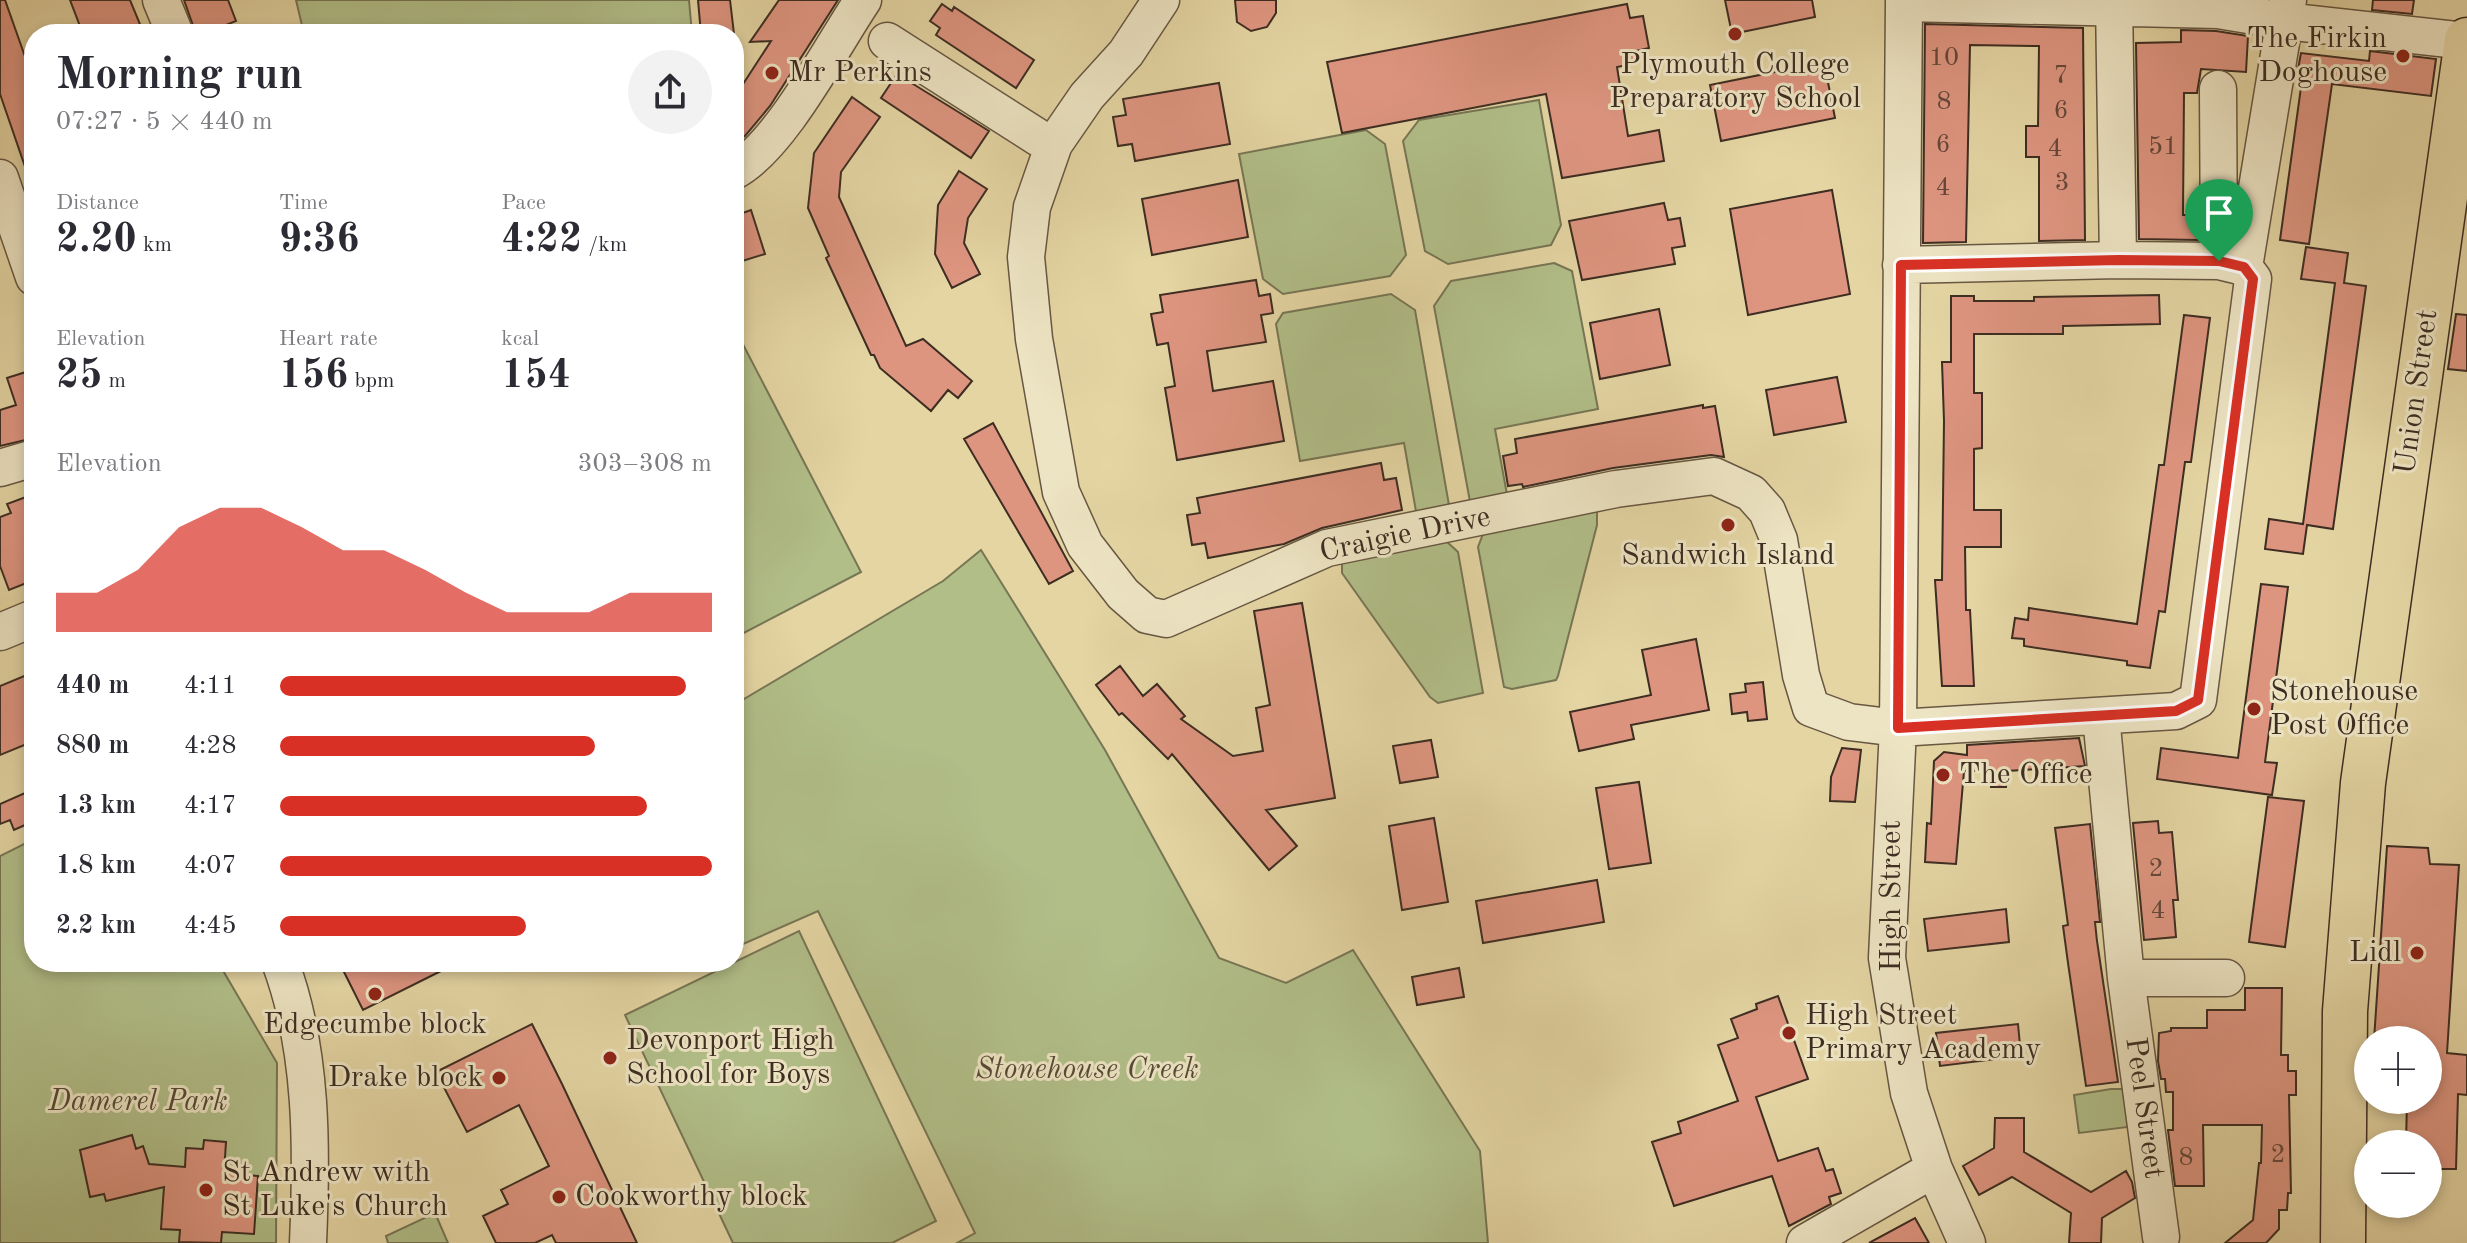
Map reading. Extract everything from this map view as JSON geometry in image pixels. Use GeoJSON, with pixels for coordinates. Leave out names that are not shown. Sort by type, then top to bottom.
{"type":"FeatureCollection","features":[{"type":"Feature","properties":{"kind":"main road","name":"Union Street"},"geometry":{"type":"LineString","coordinates":[[2343,1243],[2345,1011],[2366,764],[2467,40]]}},
{"type":"Feature","properties":{"kind":"street"},"geometry":{"type":"LineString","coordinates":[[161,0],[171,24]]}},
{"type":"Feature","properties":{"kind":"street"},"geometry":{"type":"LineString","coordinates":[[744,164],[763,150],[779,130],[863,0]]}},
{"type":"Feature","properties":{"kind":"street"},"geometry":{"type":"LineString","coordinates":[[1904,1],[2286,10],[2467,40]]}},
{"type":"Feature","properties":{"kind":"street","name":"High Street"},"geometry":{"type":"LineString","coordinates":[[1904,1],[1898,728],[1887,958],[1909,1093],[1934,1169],[1967,1243]]}},
{"type":"Feature","properties":{"kind":"street","name":"Craigie Drive"},"geometry":{"type":"LineString","coordinates":[[1148,4],[1126,53],[1087,96],[1054,144],[1032,207],[1026,257],[1047,429],[1061,492],[1085,545],[1123,594],[1147,615],[1166,619],[1327,548],[1616,489],[1714,476],[1751,493],[1767,511],[1779,540],[1801,675],[1811,708],[1849,722],[1898,728]]}},
{"type":"Feature","properties":{"kind":"street"},"geometry":{"type":"LineString","coordinates":[[2114,4],[2118,260]]}},
{"type":"Feature","properties":{"kind":"street"},"geometry":{"type":"LineString","coordinates":[[2231,264],[2275,91],[2286,10]]}},
{"type":"Feature","properties":{"kind":"street"},"geometry":{"type":"LineString","coordinates":[[887,41],[1039,138],[1054,144]]}},
{"type":"Feature","properties":{"kind":"street"},"geometry":{"type":"LineString","coordinates":[[2218,89],[2231,264]]}},
{"type":"Feature","properties":{"kind":"street"},"geometry":{"type":"LineString","coordinates":[[0,178],[24,248]]}},
{"type":"Feature","properties":{"kind":"street"},"geometry":{"type":"LineString","coordinates":[[1898,728],[2176,711],[2198,700],[2253,279],[2231,264],[2118,260],[1901,265]]}},
{"type":"Feature","properties":{"kind":"street"},"geometry":{"type":"LineString","coordinates":[[0,468],[24,461]]}},
{"type":"Feature","properties":{"kind":"street"},"geometry":{"type":"LineString","coordinates":[[0,632],[24,622]]}},
{"type":"Feature","properties":{"kind":"street","name":"Peel Street"},"geometry":{"type":"LineString","coordinates":[[2101,716],[2126,978],[2161,1237]]}},
{"type":"Feature","properties":{"kind":"street"},"geometry":{"type":"LineString","coordinates":[[284,972],[294,1000],[306,1072],[308,1243]]}},
{"type":"Feature","properties":{"kind":"street"},"geometry":{"type":"LineString","coordinates":[[2126,978],[2226,978]]}},
{"type":"Feature","properties":{"kind":"street"},"geometry":{"type":"LineString","coordinates":[[1805,1243],[1934,1169]]}},
{"type":"Feature","properties":{"kind":"green space"},"geometry":{"type":"Polygon","coordinates":[[[296,0],[689,0],[691,24],[302,24],[296,0]]]}},
{"type":"Feature","properties":{"kind":"green space"},"geometry":{"type":"Polygon","coordinates":[[[1539,100],[1561,225],[1551,245],[1448,264],[1425,251],[1403,141],[1419,120],[1539,100]]]}},
{"type":"Feature","properties":{"kind":"green space"},"geometry":{"type":"Polygon","coordinates":[[[1366,130],[1385,144],[1406,255],[1390,276],[1283,294],[1263,279],[1239,154],[1366,130]]]}},
{"type":"Feature","properties":{"kind":"green space"},"geometry":{"type":"Polygon","coordinates":[[[1554,263],[1572,271],[1598,409],[1495,429],[1508,500],[1471,507],[1434,306],[1451,281],[1554,263]]]}},
{"type":"Feature","properties":{"kind":"green space"},"geometry":{"type":"Polygon","coordinates":[[[1391,294],[1415,310],[1450,511],[1417,517],[1404,443],[1300,461],[1276,324],[1283,313],[1391,294]]]}},
{"type":"Feature","properties":{"kind":"green space"},"geometry":{"type":"Polygon","coordinates":[[[744,346],[861,572],[744,633],[744,346]]]}},
{"type":"Feature","properties":{"kind":"green space"},"geometry":{"type":"Polygon","coordinates":[[[1597,511],[1597,525],[1556,680],[1512,689],[1504,687],[1478,547],[1483,534],[1597,511]]]}},
{"type":"Feature","properties":{"kind":"green space"},"geometry":{"type":"Polygon","coordinates":[[[1445,540],[1458,552],[1483,693],[1438,703],[1430,697],[1342,573],[1342,558],[1445,540]]]}},
{"type":"Feature","properties":{"kind":"green space","name":"Stonehouse Creek"},"geometry":{"type":"Polygon","coordinates":[[[981,550],[1105,750],[1219,958],[1286,983],[1353,950],[1480,1151],[1488,1243],[957,1243],[975,1233],[818,911],[744,944],[744,699],[943,581],[981,550]]]}},
{"type":"Feature","properties":{"kind":"green space","name":"Damerel Park"},"geometry":{"type":"Polygon","coordinates":[[[24,844],[24,972],[224,972],[277,1063],[276,1243],[0,1243],[0,856],[24,844]]]}},
{"type":"Feature","properties":{"kind":"green space"},"geometry":{"type":"Polygon","coordinates":[[[799,931],[936,1221],[892,1243],[733,1243],[625,1015],[714,972],[744,972],[744,958],[799,931]]]}},
{"type":"Feature","properties":{"kind":"green space"},"geometry":{"type":"Polygon","coordinates":[[[2123,1089],[2128,1127],[2079,1133],[2074,1095],[2123,1089]]]}},
{"type":"Feature","properties":{"kind":"green space"},"geometry":{"type":"Polygon","coordinates":[[[435,1213],[448,1243],[388,1243],[386,1236],[435,1213]]]}},
{"type":"Feature","properties":{"kind":"building"},"geometry":{"type":"Polygon","coordinates":[[[0,0],[5,0],[24,54],[24,164],[0,94],[0,0]]]}},
{"type":"Feature","properties":{"kind":"building"},"geometry":{"type":"Polygon","coordinates":[[[70,0],[130,0],[140,24],[79,24],[70,0]]]}},
{"type":"Feature","properties":{"kind":"building"},"geometry":{"type":"Polygon","coordinates":[[[184,0],[228,0],[236,21],[228,24],[192,24],[184,0]]]}},
{"type":"Feature","properties":{"kind":"building"},"geometry":{"type":"Polygon","coordinates":[[[698,0],[730,0],[733,24],[700,24],[698,0]]]}},
{"type":"Feature","properties":{"kind":"building"},"geometry":{"type":"Polygon","coordinates":[[[779,0],[838,0],[770,106],[744,137],[744,83],[771,41],[750,42],[779,0]]]}},
{"type":"Feature","properties":{"kind":"building"},"geometry":{"type":"Polygon","coordinates":[[[1235,0],[1276,0],[1276,13],[1267,27],[1251,31],[1237,22],[1235,0]]]}},
{"type":"Feature","properties":{"kind":"building"},"geometry":{"type":"Polygon","coordinates":[[[1725,0],[1812,0],[1815,17],[1732,34],[1725,0]]]}},
{"type":"Feature","properties":{"kind":"building"},"geometry":{"type":"Polygon","coordinates":[[[2373,0],[2414,0],[2412,14],[2372,10],[2373,0]]]}},
{"type":"Feature","properties":{"kind":"building"},"geometry":{"type":"Polygon","coordinates":[[[942,4],[952,11],[954,7],[1034,60],[1016,88],[936,35],[940,28],[930,21],[942,4]]]}},
{"type":"Feature","properties":{"kind":"building"},"geometry":{"type":"Polygon","coordinates":[[[1627,4],[1630,18],[1643,16],[1649,48],[1636,51],[1638,63],[1617,67],[1628,136],[1659,130],[1664,161],[1562,178],[1546,94],[1342,133],[1327,62],[1627,4]]]}},
{"type":"Feature","properties":{"kind":"building"},"geometry":{"type":"Polygon","coordinates":[[[1925,24],[2083,28],[2085,240],[2039,241],[2039,157],[2026,157],[2026,126],[2038,126],[2039,46],[1970,45],[1966,242],[1923,243],[1925,24]]]}},
{"type":"Feature","properties":{"kind":"building"},"geometry":{"type":"Polygon","coordinates":[[[2181,30],[2248,36],[2246,72],[2201,69],[2197,93],[2184,93],[2183,215],[2198,215],[2198,240],[2139,239],[2136,43],[2181,42],[2181,30]]]}},
{"type":"Feature","properties":{"kind":"building"},"geometry":{"type":"Polygon","coordinates":[[[2370,51],[2436,59],[2431,96],[2332,84],[2309,244],[2280,240],[2302,80],[2296,80],[2301,53],[2369,61],[2370,51]]]}},
{"type":"Feature","properties":{"kind":"building"},"geometry":{"type":"Polygon","coordinates":[[[1824,62],[1835,118],[1721,141],[1710,85],[1824,62]]]}},
{"type":"Feature","properties":{"kind":"building"},"geometry":{"type":"Polygon","coordinates":[[[897,74],[989,131],[971,158],[881,98],[897,74]]]}},
{"type":"Feature","properties":{"kind":"building"},"geometry":{"type":"Polygon","coordinates":[[[1219,83],[1230,144],[1135,161],[1132,144],[1118,146],[1113,117],[1126,115],[1123,99],[1219,83]]]}},
{"type":"Feature","properties":{"kind":"building"},"geometry":{"type":"Polygon","coordinates":[[[852,97],[880,117],[841,172],[839,197],[906,346],[923,339],[972,381],[958,398],[948,390],[931,411],[880,368],[874,355],[871,355],[826,258],[829,256],[808,208],[814,153],[852,97]]]}},
{"type":"Feature","properties":{"kind":"building"},"geometry":{"type":"Polygon","coordinates":[[[959,171],[987,189],[968,218],[964,243],[980,274],[952,288],[935,254],[938,205],[959,171]]]}},
{"type":"Feature","properties":{"kind":"building"},"geometry":{"type":"Polygon","coordinates":[[[1238,180],[1248,237],[1152,255],[1142,199],[1238,180]]]}},
{"type":"Feature","properties":{"kind":"building"},"geometry":{"type":"Polygon","coordinates":[[[1832,190],[1850,294],[1748,315],[1730,209],[1832,190]]]}},
{"type":"Feature","properties":{"kind":"building"},"geometry":{"type":"Polygon","coordinates":[[[1664,203],[1668,220],[1680,218],[1685,246],[1672,248],[1675,264],[1582,280],[1569,221],[1664,203]]]}},
{"type":"Feature","properties":{"kind":"building"},"geometry":{"type":"Polygon","coordinates":[[[751,210],[765,254],[744,260],[744,212],[751,210]]]}},
{"type":"Feature","properties":{"kind":"building"},"geometry":{"type":"Polygon","coordinates":[[[2306,247],[2348,253],[2344,283],[2366,286],[2333,529],[2307,525],[2303,554],[2265,549],[2269,519],[2303,524],[2335,283],[2301,279],[2306,247]]]}},
{"type":"Feature","properties":{"kind":"building"},"geometry":{"type":"Polygon","coordinates":[[[1256,280],[1259,296],[1270,294],[1273,313],[1261,315],[1266,342],[1207,351],[1213,391],[1273,381],[1284,441],[1177,460],[1165,388],[1175,386],[1168,343],[1157,345],[1151,314],[1163,312],[1160,295],[1256,280]]]}},
{"type":"Feature","properties":{"kind":"building"},"geometry":{"type":"Polygon","coordinates":[[[2159,295],[2160,324],[2063,326],[2063,334],[1974,334],[1974,393],[1982,393],[1982,448],[1974,449],[1974,510],[2001,510],[2001,547],[1965,547],[1966,610],[1970,610],[1974,686],[1942,686],[1935,580],[1942,580],[1942,362],[1951,362],[1951,296],[1974,296],[1974,301],[2034,301],[2034,297],[2159,295]]]}},
{"type":"Feature","properties":{"kind":"building"},"geometry":{"type":"Polygon","coordinates":[[[1659,309],[1670,365],[1600,379],[1590,323],[1659,309]]]}},
{"type":"Feature","properties":{"kind":"building"},"geometry":{"type":"Polygon","coordinates":[[[2456,314],[2467,315],[2467,371],[2448,369],[2456,314]]]}},
{"type":"Feature","properties":{"kind":"building"},"geometry":{"type":"Polygon","coordinates":[[[2184,315],[2210,318],[2191,462],[2185,462],[2165,612],[2159,611],[2150,668],[2127,665],[2127,661],[2024,646],[2024,639],[2012,638],[2015,618],[2028,620],[2029,608],[2137,624],[2159,465],[2164,465],[2184,315]]]}},
{"type":"Feature","properties":{"kind":"building"},"geometry":{"type":"Polygon","coordinates":[[[24,373],[24,440],[0,446],[0,410],[16,405],[7,378],[24,373]]]}},
{"type":"Feature","properties":{"kind":"building"},"geometry":{"type":"Polygon","coordinates":[[[1837,377],[1846,422],[1774,435],[1766,390],[1837,377]]]}},
{"type":"Feature","properties":{"kind":"building"},"geometry":{"type":"Polygon","coordinates":[[[1703,405],[1703,408],[1715,406],[1724,457],[1711,455],[1613,468],[1523,487],[1522,484],[1508,486],[1503,456],[1517,453],[1515,439],[1703,405]]]}},
{"type":"Feature","properties":{"kind":"building"},"geometry":{"type":"Polygon","coordinates":[[[993,423],[1073,571],[1049,584],[964,439],[993,423]]]}},
{"type":"Feature","properties":{"kind":"building"},"geometry":{"type":"Polygon","coordinates":[[[1381,463],[1384,480],[1396,478],[1402,510],[1322,528],[1284,544],[1208,558],[1205,543],[1192,545],[1187,515],[1200,513],[1197,498],[1381,463]]]}},
{"type":"Feature","properties":{"kind":"building"},"geometry":{"type":"Polygon","coordinates":[[[24,498],[24,584],[9,590],[0,566],[0,517],[11,513],[7,504],[24,498]]]}},
{"type":"Feature","properties":{"kind":"building"},"geometry":{"type":"Polygon","coordinates":[[[2261,584],[2288,587],[2265,762],[2277,763],[2272,795],[2157,779],[2161,748],[2238,758],[2261,584]]]}},
{"type":"Feature","properties":{"kind":"building"},"geometry":{"type":"Polygon","coordinates":[[[1302,603],[1335,798],[1266,810],[1297,846],[1269,870],[1172,754],[1168,759],[1122,713],[1119,715],[1096,685],[1120,666],[1143,696],[1157,684],[1185,716],[1181,719],[1233,756],[1263,751],[1256,708],[1270,705],[1254,611],[1302,603]]]}},
{"type":"Feature","properties":{"kind":"building"},"geometry":{"type":"Polygon","coordinates":[[[1696,639],[1709,710],[1631,725],[1634,739],[1579,751],[1570,712],[1651,695],[1642,650],[1696,639]]]}},
{"type":"Feature","properties":{"kind":"building"},"geometry":{"type":"Polygon","coordinates":[[[24,676],[24,745],[0,755],[0,686],[24,676]]]}},
{"type":"Feature","properties":{"kind":"building"},"geometry":{"type":"Polygon","coordinates":[[[1763,682],[1767,719],[1748,721],[1747,712],[1732,714],[1730,694],[1746,692],[1745,684],[1763,682]]]}},
{"type":"Feature","properties":{"kind":"building"},"geometry":{"type":"Polygon","coordinates":[[[2079,738],[2085,766],[2007,771],[2006,787],[1991,787],[1991,771],[1964,771],[1956,864],[1925,862],[1927,823],[1931,824],[1934,761],[1944,752],[1967,755],[1967,745],[2079,738]]]}},
{"type":"Feature","properties":{"kind":"building"},"geometry":{"type":"Polygon","coordinates":[[[1431,740],[1438,777],[1400,783],[1393,746],[1431,740]]]}},
{"type":"Feature","properties":{"kind":"building"},"geometry":{"type":"Polygon","coordinates":[[[1842,748],[1861,750],[1855,802],[1830,801],[1831,777],[1842,748]]]}},
{"type":"Feature","properties":{"kind":"building"},"geometry":{"type":"Polygon","coordinates":[[[1639,782],[1651,863],[1609,869],[1596,788],[1639,782]]]}},
{"type":"Feature","properties":{"kind":"building"},"geometry":{"type":"Polygon","coordinates":[[[24,793],[24,826],[14,830],[10,820],[0,824],[0,804],[24,793]]]}},
{"type":"Feature","properties":{"kind":"building"},"geometry":{"type":"Polygon","coordinates":[[[2268,797],[2304,801],[2285,947],[2249,942],[2268,797]]]}},
{"type":"Feature","properties":{"kind":"building"},"geometry":{"type":"Polygon","coordinates":[[[1434,818],[1448,902],[1402,910],[1389,826],[1434,818]]]}},
{"type":"Feature","properties":{"kind":"building"},"geometry":{"type":"Polygon","coordinates":[[[2158,821],[2159,833],[2172,832],[2178,900],[2173,900],[2176,937],[2144,940],[2133,823],[2158,821]]]}},
{"type":"Feature","properties":{"kind":"building"},"geometry":{"type":"Polygon","coordinates":[[[2090,824],[2100,922],[2095,922],[2097,941],[2118,1082],[2086,1086],[2063,926],[2068,925],[2055,828],[2090,824]]]}},
{"type":"Feature","properties":{"kind":"building","name":"Lidl"},"geometry":{"type":"Polygon","coordinates":[[[2387,846],[2428,848],[2430,864],[2459,865],[2447,1053],[2467,1055],[2467,1095],[2458,1094],[2456,1169],[2442,1169],[2442,1130],[2406,1130],[2407,1114],[2442,1114],[2442,1026],[2375,1026],[2387,846]]]}},
{"type":"Feature","properties":{"kind":"building"},"geometry":{"type":"Polygon","coordinates":[[[1597,880],[1604,922],[1483,943],[1476,901],[1597,880]]]}},
{"type":"Feature","properties":{"kind":"building"},"geometry":{"type":"Polygon","coordinates":[[[2006,909],[2009,942],[1928,951],[1924,919],[2006,909]]]}},
{"type":"Feature","properties":{"kind":"building"},"geometry":{"type":"Polygon","coordinates":[[[1459,968],[1464,997],[1417,1005],[1412,977],[1459,968]]]}},
{"type":"Feature","properties":{"kind":"building","name":"Edgecumbe block"},"geometry":{"type":"Polygon","coordinates":[[[344,972],[439,972],[363,1010],[344,972]]]}},
{"type":"Feature","properties":{"kind":"building"},"geometry":{"type":"Polygon","coordinates":[[[2245,988],[2282,988],[2281,1055],[2288,1055],[2288,1071],[2296,1071],[2296,1095],[2289,1095],[2291,1193],[2288,1193],[2287,1210],[2279,1210],[2279,1229],[2266,1243],[2225,1243],[2253,1220],[2261,1163],[2262,1125],[2203,1125],[2204,1186],[2175,1186],[2168,1130],[2173,1130],[2173,1092],[2166,1092],[2158,1061],[2159,1033],[2171,1031],[2171,1028],[2207,1028],[2207,1010],[2245,1010],[2245,988]]]}},
{"type":"Feature","properties":{"kind":"building"},"geometry":{"type":"Polygon","coordinates":[[[1778,996],[1808,1079],[1756,1097],[1778,1161],[1818,1148],[1826,1171],[1833,1169],[1841,1193],[1829,1197],[1831,1204],[1789,1226],[1772,1176],[1674,1206],[1652,1142],[1681,1133],[1678,1122],[1738,1101],[1718,1045],[1738,1038],[1731,1019],[1757,1009],[1756,1004],[1778,996]]]}},
{"type":"Feature","properties":{"kind":"building"},"geometry":{"type":"Polygon","coordinates":[[[532,1024],[637,1243],[556,1243],[552,1235],[535,1243],[496,1243],[483,1216],[508,1204],[501,1190],[549,1166],[519,1105],[467,1132],[436,1072],[532,1024]]]}},
{"type":"Feature","properties":{"kind":"building"},"geometry":{"type":"Polygon","coordinates":[[[2018,1024],[2021,1056],[1940,1066],[1936,1033],[2018,1024]]]}},
{"type":"Feature","properties":{"kind":"building"},"geometry":{"type":"Polygon","coordinates":[[[1995,1118],[2024,1118],[2024,1152],[2091,1192],[2126,1171],[2135,1198],[2102,1218],[2101,1243],[2069,1243],[2071,1213],[2012,1177],[1979,1195],[1963,1166],[1994,1148],[1995,1118]]]}},
{"type":"Feature","properties":{"kind":"building","name":"St Andrew with St Luke's Church"},"geometry":{"type":"Polygon","coordinates":[[[132,1135],[136,1149],[143,1146],[149,1164],[185,1167],[186,1148],[203,1149],[204,1140],[226,1142],[224,1173],[258,1176],[254,1234],[222,1232],[221,1243],[179,1242],[180,1230],[161,1229],[164,1187],[106,1201],[104,1194],[90,1197],[80,1150],[132,1135]]]}},
{"type":"Feature","properties":{"kind":"building"},"geometry":{"type":"Polygon","coordinates":[[[1915,1218],[1929,1243],[1869,1243],[1915,1218]]]}},
{"type":"Feature","properties":{"kind":"place","name":"Plymouth College Preparatory School"},"geometry":{"type":"Point","coordinates":[1735,34]}},
{"type":"Feature","properties":{"kind":"place","name":"The Firkin Doghouse"},"geometry":{"type":"Point","coordinates":[2403,56]}},
{"type":"Feature","properties":{"kind":"place","name":"Mr Perkins"},"geometry":{"type":"Point","coordinates":[772,73]}},
{"type":"Feature","properties":{"kind":"place","name":"Sandwich Island"},"geometry":{"type":"Point","coordinates":[1728,525]}},
{"type":"Feature","properties":{"kind":"place","name":"Stonehouse Post Office"},"geometry":{"type":"Point","coordinates":[2254,709]}},
{"type":"Feature","properties":{"kind":"place","name":"The Office"},"geometry":{"type":"Point","coordinates":[1943,775]}},
{"type":"Feature","properties":{"kind":"place","name":"Lidl"},"geometry":{"type":"Point","coordinates":[2417,953]}},
{"type":"Feature","properties":{"kind":"place","name":"Edgecumbe block"},"geometry":{"type":"Point","coordinates":[375,994]}},
{"type":"Feature","properties":{"kind":"place","name":"High Street Primary Academy"},"geometry":{"type":"Point","coordinates":[1789,1033]}},
{"type":"Feature","properties":{"kind":"place","name":"Devonport High School for Boys"},"geometry":{"type":"Point","coordinates":[610,1058]}},
{"type":"Feature","properties":{"kind":"place","name":"Drake block"},"geometry":{"type":"Point","coordinates":[499,1078]}},
{"type":"Feature","properties":{"kind":"place","name":"St Andrew with St Luke's Church"},"geometry":{"type":"Point","coordinates":[206,1190]}},
{"type":"Feature","properties":{"kind":"place","name":"Cookworthy block"},"geometry":{"type":"Point","coordinates":[559,1197]}},
{"type":"Feature","properties":{"kind":"route"},"geometry":{"type":"LineString","coordinates":[[2219,261],[2244,267],[2253,279],[2203,683],[2198,700],[2176,711],[1898,728],[1901,265],[2219,261]]}}]}
